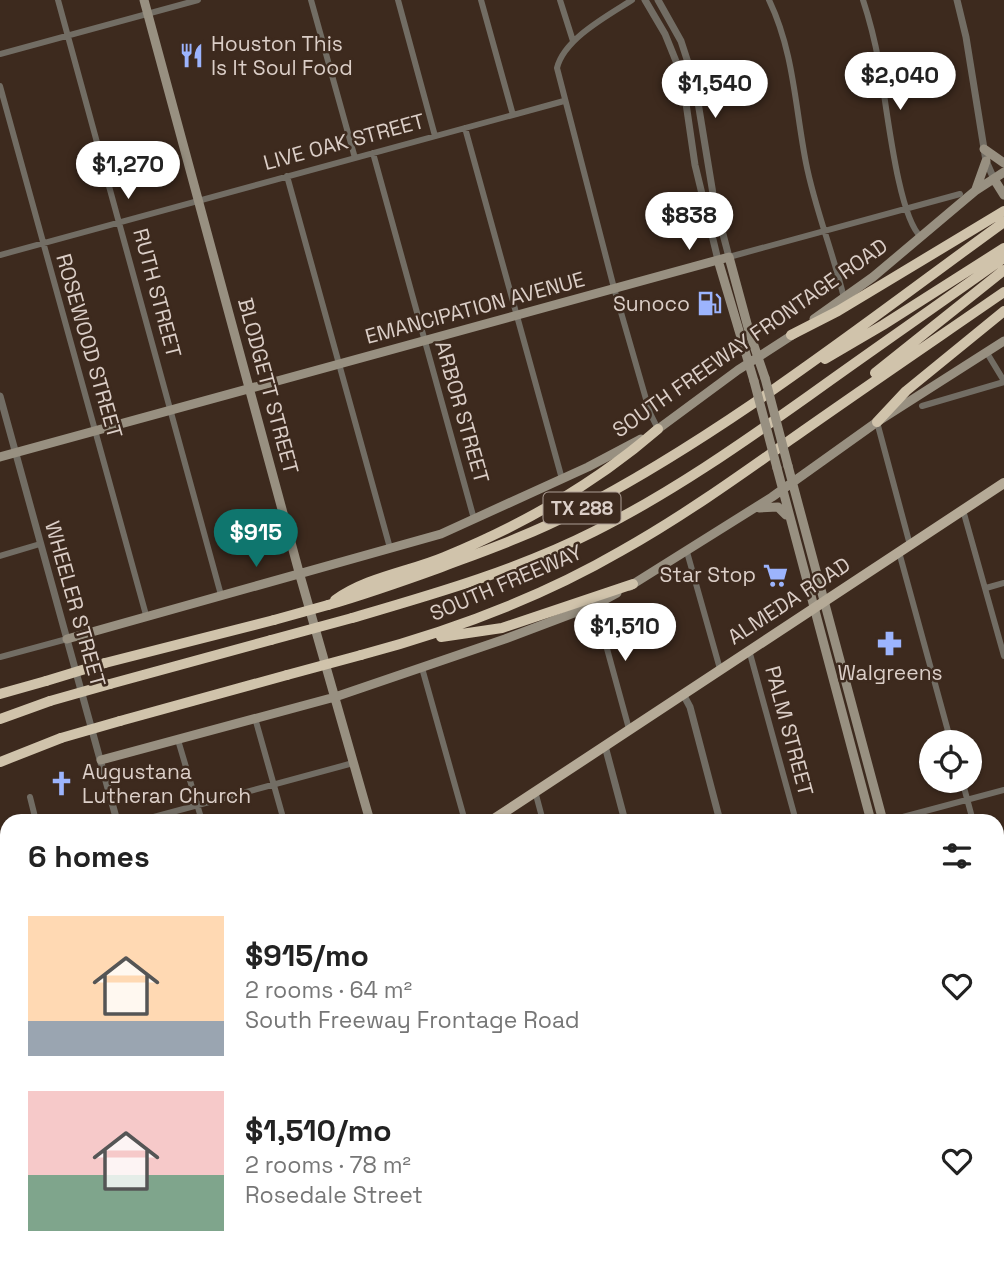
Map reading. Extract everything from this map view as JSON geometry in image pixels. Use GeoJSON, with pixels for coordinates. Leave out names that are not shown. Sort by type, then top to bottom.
{"type":"FeatureCollection","features":[{"type":"Feature","properties":{"kind":"highway"},"geometry":{"type":"LineString","coordinates":[[791,335],[838,311],[1004,211]]}},
{"type":"Feature","properties":{"kind":"highway","name":"SOUTH FREEWAY"},"geometry":{"type":"LineString","coordinates":[[0,695],[105,663],[328,605],[351,593],[517,539],[625,485],[688,445],[776,386],[1004,222]]}},
{"type":"Feature","properties":{"kind":"highway"},"geometry":{"type":"LineString","coordinates":[[776,386],[883,325],[1004,248]]}},
{"type":"Feature","properties":{"kind":"highway"},"geometry":{"type":"LineString","coordinates":[[0,719],[50,701],[440,592],[506,569],[595,531],[687,479],[748,439],[1004,258]]}},
{"type":"Feature","properties":{"kind":"highway"},"geometry":{"type":"LineString","coordinates":[[790,439],[1004,270]]}},
{"type":"Feature","properties":{"kind":"highway","name":"SOUTH FREEWAY"},"geometry":{"type":"LineString","coordinates":[[0,762],[61,738],[425,638],[549,587],[620,552],[674,520],[1004,292]]}},
{"type":"Feature","properties":{"kind":"highway"},"geometry":{"type":"LineString","coordinates":[[877,422],[906,391],[1004,311]]}},
{"type":"Feature","properties":{"kind":"highway"},"geometry":{"type":"LineString","coordinates":[[351,593],[493,536],[596,476],[658,429]]}},
{"type":"Feature","properties":{"kind":"highway"},"geometry":{"type":"LineString","coordinates":[[425,638],[502,628],[633,584]]}},
{"type":"Feature","properties":{"kind":"main road","name":"BLODGETT STREET"},"geometry":{"type":"LineString","coordinates":[[144,0],[299,572],[368,814]]}},
{"type":"Feature","properties":{"kind":"main road"},"geometry":{"type":"LineString","coordinates":[[984,149],[1004,163]]}},
{"type":"Feature","properties":{"kind":"main road"},"geometry":{"type":"LineString","coordinates":[[975,191],[986,162]]}},
{"type":"Feature","properties":{"kind":"main road","name":"SOUTH FREEWAY FRONTAGE ROAD"},"geometry":{"type":"LineString","coordinates":[[67,639],[441,534],[562,479],[658,429],[844,298],[975,191],[1004,172]]}},
{"type":"Feature","properties":{"kind":"main road"},"geometry":{"type":"LineString","coordinates":[[994,179],[1003,193]]}},
{"type":"Feature","properties":{"kind":"main road"},"geometry":{"type":"LineString","coordinates":[[729,257],[765,378],[824,603],[884,814]]}},
{"type":"Feature","properties":{"kind":"main road","name":"EMANCIPATION AVENUE"},"geometry":{"type":"LineString","coordinates":[[0,457],[729,257]]}},
{"type":"Feature","properties":{"kind":"main road"},"geometry":{"type":"LineString","coordinates":[[718,260],[754,381],[869,814]]}},
{"type":"Feature","properties":{"kind":"main road"},"geometry":{"type":"LineString","coordinates":[[749,331],[765,344],[778,344]]}},
{"type":"Feature","properties":{"kind":"main road"},"geometry":{"type":"LineString","coordinates":[[101,761],[335,697],[595,605],[687,552],[754,509],[877,422],[1004,341]]}},
{"type":"Feature","properties":{"kind":"main road","name":"ALMEDA ROAD"},"geometry":{"type":"LineString","coordinates":[[501,814],[1004,483]]}},
{"type":"Feature","properties":{"kind":"main road"},"geometry":{"type":"LineString","coordinates":[[754,509],[778,507],[789,519]]}},
{"type":"Feature","properties":{"kind":"main road"},"geometry":{"type":"LineString","coordinates":[[831,674],[843,671]]}},
{"type":"Feature","properties":{"kind":"street","name":"RUTH STREET"},"geometry":{"type":"LineString","coordinates":[[58,0],[221,594]]}},
{"type":"Feature","properties":{"kind":"street"},"geometry":{"type":"LineString","coordinates":[[0,54],[198,0]]}},
{"type":"Feature","properties":{"kind":"street"},"geometry":{"type":"LineString","coordinates":[[311,0],[355,158]]}},
{"type":"Feature","properties":{"kind":"street"},"geometry":{"type":"LineString","coordinates":[[398,0],[435,136]]}},
{"type":"Feature","properties":{"kind":"street"},"geometry":{"type":"LineString","coordinates":[[481,0],[513,115]]}},
{"type":"Feature","properties":{"kind":"street"},"geometry":{"type":"LineString","coordinates":[[560,0],[573,41]]}},
{"type":"Feature","properties":{"kind":"street"},"geometry":{"type":"LineString","coordinates":[[632,0],[573,41],[562,53],[557,68],[614,288],[650,413],[658,429]]}},
{"type":"Feature","properties":{"kind":"street"},"geometry":{"type":"LineString","coordinates":[[645,0],[682,76],[695,165],[718,260]]}},
{"type":"Feature","properties":{"kind":"street"},"geometry":{"type":"LineString","coordinates":[[658,0],[685,52],[695,84],[714,200],[729,257]]}},
{"type":"Feature","properties":{"kind":"street"},"geometry":{"type":"LineString","coordinates":[[769,0],[785,40],[793,71],[806,163],[844,298]]}},
{"type":"Feature","properties":{"kind":"street"},"geometry":{"type":"LineString","coordinates":[[863,0],[879,64],[894,156],[908,209],[916,233],[921,237]]}},
{"type":"Feature","properties":{"kind":"street"},"geometry":{"type":"LineString","coordinates":[[957,0],[966,37],[986,162],[994,179]]}},
{"type":"Feature","properties":{"kind":"street","name":"ROSEWOOD STREET"},"geometry":{"type":"LineString","coordinates":[[0,86],[146,615]]}},
{"type":"Feature","properties":{"kind":"street","name":"LIVE OAK STREET"},"geometry":{"type":"LineString","coordinates":[[0,255],[564,101]]}},
{"type":"Feature","properties":{"kind":"street"},"geometry":{"type":"LineString","coordinates":[[689,114],[699,112]]}},
{"type":"Feature","properties":{"kind":"street"},"geometry":{"type":"LineString","coordinates":[[465,128],[562,479]]}},
{"type":"Feature","properties":{"kind":"street","name":"ARBOR STREET"},"geometry":{"type":"LineString","coordinates":[[373,153],[474,519]]}},
{"type":"Feature","properties":{"kind":"street"},"geometry":{"type":"LineString","coordinates":[[287,176],[390,548]]}},
{"type":"Feature","properties":{"kind":"street","name":"EMANCIPATION AVENUE"},"geometry":{"type":"LineString","coordinates":[[729,257],[960,194]]}},
{"type":"Feature","properties":{"kind":"street"},"geometry":{"type":"LineString","coordinates":[[922,406],[1004,381],[987,353]]}},
{"type":"Feature","properties":{"kind":"street","name":"WHEELER STREET"},"geometry":{"type":"LineString","coordinates":[[0,396],[115,814]]}},
{"type":"Feature","properties":{"kind":"street"},"geometry":{"type":"LineString","coordinates":[[877,422],[910,545]]}},
{"type":"Feature","properties":{"kind":"street"},"geometry":{"type":"LineString","coordinates":[[963,510],[1004,656]]}},
{"type":"Feature","properties":{"kind":"street"},"geometry":{"type":"LineString","coordinates":[[0,556],[40,544]]}},
{"type":"Feature","properties":{"kind":"street"},"geometry":{"type":"LineString","coordinates":[[687,552],[720,669]]}},
{"type":"Feature","properties":{"kind":"street"},"geometry":{"type":"LineString","coordinates":[[899,552],[948,730]]}},
{"type":"Feature","properties":{"kind":"street"},"geometry":{"type":"LineString","coordinates":[[986,588],[1004,583]]}},
{"type":"Feature","properties":{"kind":"street"},"geometry":{"type":"LineString","coordinates":[[595,605],[629,729]]}},
{"type":"Feature","properties":{"kind":"street"},"geometry":{"type":"LineString","coordinates":[[0,657],[67,639]]}},
{"type":"Feature","properties":{"kind":"street","name":"PALM STREET"},"geometry":{"type":"LineString","coordinates":[[749,650],[794,814]]}},
{"type":"Feature","properties":{"kind":"street"},"geometry":{"type":"LineString","coordinates":[[422,668],[463,814]]}},
{"type":"Feature","properties":{"kind":"street"},"geometry":{"type":"LineString","coordinates":[[682,694],[690,707],[718,814]]}},
{"type":"Feature","properties":{"kind":"street"},"geometry":{"type":"LineString","coordinates":[[255,718],[282,814]]}},
{"type":"Feature","properties":{"kind":"street"},"geometry":{"type":"LineString","coordinates":[[178,740],[200,814]]}},
{"type":"Feature","properties":{"kind":"street"},"geometry":{"type":"LineString","coordinates":[[605,746],[623,814]]}},
{"type":"Feature","properties":{"kind":"street"},"geometry":{"type":"LineString","coordinates":[[163,814],[353,763]]}},
{"type":"Feature","properties":{"kind":"street"},"geometry":{"type":"LineString","coordinates":[[912,814],[1004,790]]}},
{"type":"Feature","properties":{"kind":"street"},"geometry":{"type":"LineString","coordinates":[[535,791],[541,814]]}},
{"type":"Feature","properties":{"kind":"street"},"geometry":{"type":"LineString","coordinates":[[965,793],[971,814]]}},
{"type":"Feature","properties":{"kind":"street"},"geometry":{"type":"LineString","coordinates":[[30,797],[34,814]]}},
{"type":"Feature","properties":{"kind":"place","name":"Houston This Is It Soul Food"},"geometry":{"type":"Point","coordinates":[191,56]}},
{"type":"Feature","properties":{"kind":"place","name":"Sunoco"},"geometry":{"type":"Point","coordinates":[710,304]}},
{"type":"Feature","properties":{"kind":"place","name":"Star Stop"},"geometry":{"type":"Point","coordinates":[776,575]}},
{"type":"Feature","properties":{"kind":"place","name":"Walgreens"},"geometry":{"type":"Point","coordinates":[890,644]}},
{"type":"Feature","properties":{"kind":"place","name":"Augustana Lutheran Church"},"geometry":{"type":"Point","coordinates":[62,784]}}]}
